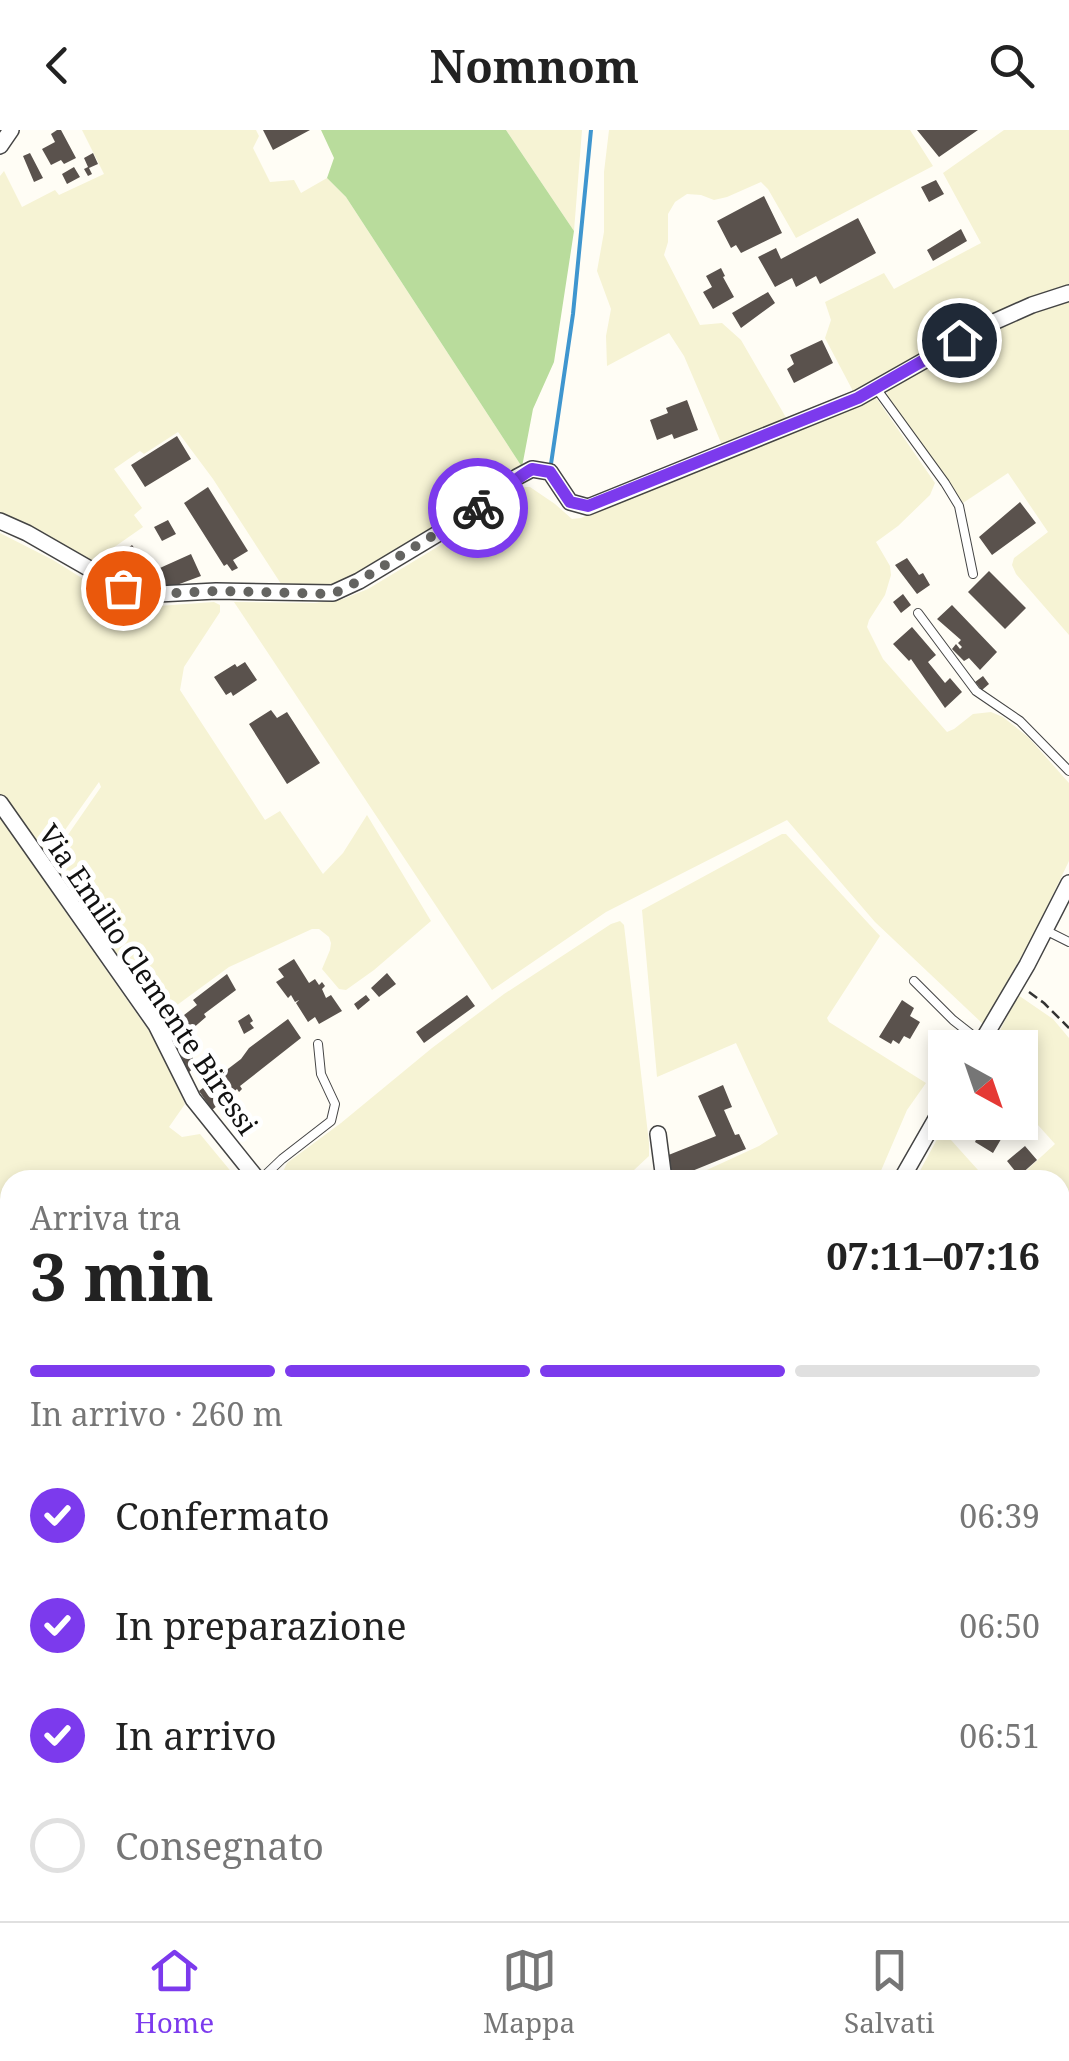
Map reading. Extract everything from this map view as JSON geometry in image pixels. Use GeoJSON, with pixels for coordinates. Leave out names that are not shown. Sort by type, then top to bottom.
{"type":"FeatureCollection","features":[{"type":"Feature","properties":{"kind":"street"},"geometry":{"type":"LineString","coordinates":[[0,146],[12,130]]}},
{"type":"Feature","properties":{"kind":"street"},"geometry":{"type":"LineString","coordinates":[[0,521],[123,588],[158,594],[333,594],[444,530],[532,469],[550,472],[570,502],[588,506],[858,398],[986,324],[1069,293]]}},
{"type":"Feature","properties":{"kind":"street","name":"Via Emilio Clemente Biressi"},"geometry":{"type":"LineString","coordinates":[[0,803],[156,1025],[193,1099],[251,1170]]}},
{"type":"Feature","properties":{"kind":"street"},"geometry":{"type":"LineString","coordinates":[[988,1030],[1069,883]]}},
{"type":"Feature","properties":{"kind":"street"},"geometry":{"type":"LineString","coordinates":[[907,1170],[928,1133]]}},
{"type":"Feature","properties":{"kind":"street"},"geometry":{"type":"LineString","coordinates":[[658,1134],[663,1170]]}},
{"type":"Feature","properties":{"kind":"lane"},"geometry":{"type":"LineString","coordinates":[[876,388],[960,506],[974,574]]}},
{"type":"Feature","properties":{"kind":"lane"},"geometry":{"type":"LineString","coordinates":[[918,613],[976,692],[1020,721],[1069,770]]}},
{"type":"Feature","properties":{"kind":"lane"},"geometry":{"type":"LineString","coordinates":[[1045,930],[1069,942]]}},
{"type":"Feature","properties":{"kind":"lane"},"geometry":{"type":"LineString","coordinates":[[914,981],[964,1030]]}},
{"type":"Feature","properties":{"kind":"lane"},"geometry":{"type":"LineString","coordinates":[[270,1170],[331,1121],[334,1104],[321,1074],[318,1044]]}},
{"type":"Feature","properties":{"kind":"path"},"geometry":{"type":"LineString","coordinates":[[1015,982],[1069,1028]]}},
{"type":"Feature","properties":{"kind":"shaded area"},"geometry":{"type":"Polygon","coordinates":[[[82,130],[256,130],[259,136],[253,148],[270,182],[294,180],[301,193],[327,178],[346,197],[522,467],[482,501],[334,588],[285,590],[178,432],[114,469],[142,508],[134,515],[143,527],[90,564],[0,515],[0,176],[4,171],[22,207],[55,190],[59,195],[104,174],[82,130]]]}},
{"type":"Feature","properties":{"kind":"shaded area"},"geometry":{"type":"Polygon","coordinates":[[[506,130],[582,130],[574,231],[506,130]]]}},
{"type":"Feature","properties":{"kind":"shaded area"},"geometry":{"type":"Polygon","coordinates":[[[609,130],[910,130],[933,166],[796,238],[761,182],[714,200],[687,194],[675,202],[668,214],[664,255],[700,325],[722,323],[741,340],[788,421],[722,445],[684,356],[669,333],[607,366],[606,336],[611,309],[597,271],[604,232],[609,130]]]}},
{"type":"Feature","properties":{"kind":"shaded area"},"geometry":{"type":"Polygon","coordinates":[[[1004,130],[1069,130],[1069,288],[854,393],[825,338],[831,320],[825,302],[884,273],[894,289],[981,243],[943,173],[1004,130]]]}},
{"type":"Feature","properties":{"kind":"shaded area"},"geometry":{"type":"Polygon","coordinates":[[[1069,297],[1069,635],[1012,565],[1014,558],[1048,532],[1008,473],[963,503],[887,392],[888,386],[1001,322],[1069,297]]]}},
{"type":"Feature","properties":{"kind":"shaded area"},"geometry":{"type":"Polygon","coordinates":[[[875,396],[935,483],[930,495],[876,542],[891,575],[867,627],[883,659],[947,732],[973,714],[991,712],[1003,717],[1028,737],[1069,783],[1069,861],[1034,934],[983,1024],[875,922],[787,820],[606,912],[492,990],[234,602],[315,603],[343,599],[368,589],[472,526],[525,487],[572,519],[581,518],[875,396]]]}},
{"type":"Feature","properties":{"kind":"shaded area"},"geometry":{"type":"Polygon","coordinates":[[[0,533],[117,600],[144,607],[214,602],[220,605],[220,612],[184,667],[180,690],[265,820],[280,811],[323,874],[343,853],[367,815],[431,921],[346,990],[339,989],[322,969],[330,950],[329,937],[312,929],[229,967],[158,1019],[47,865],[101,787],[99,782],[43,861],[0,796],[0,533]]]}},
{"type":"Feature","properties":{"kind":"shaded area"},"geometry":{"type":"Polygon","coordinates":[[[0,813],[156,1041],[185,1104],[169,1127],[182,1137],[200,1134],[230,1170],[0,1170],[0,813]]]}},
{"type":"Feature","properties":{"kind":"shaded area"},"geometry":{"type":"Polygon","coordinates":[[[786,834],[880,936],[827,1018],[926,1083],[907,1110],[881,1170],[707,1170],[778,1134],[736,1043],[657,1077],[642,910],[786,834]]]}},
{"type":"Feature","properties":{"kind":"shaded area"},"geometry":{"type":"Polygon","coordinates":[[[620,921],[624,925],[649,1143],[649,1156],[634,1170],[284,1170],[287,1163],[432,1048],[504,994],[620,921]]]}},
{"type":"Feature","properties":{"kind":"shaded area"},"geometry":{"type":"Polygon","coordinates":[[[1018,995],[1053,1019],[1069,1038],[1069,1170],[1027,1170],[1055,1144],[1038,1125],[1038,1030],[1000,1030],[1018,995]]]}},
{"type":"Feature","properties":{"kind":"shaded area"},"geometry":{"type":"Polygon","coordinates":[[[937,1140],[951,1140],[978,1170],[920,1170],[937,1140]]]}},
{"type":"Feature","properties":{"kind":"green space"},"geometry":{"type":"Polygon","coordinates":[[[321,130],[506,130],[574,231],[554,362],[533,409],[522,467],[346,197],[327,178],[334,158],[321,130]]]}},
{"type":"Feature","properties":{"kind":"building"},"geometry":{"type":"Polygon","coordinates":[[[61,130],[76,158],[51,165],[42,149],[55,142],[51,134],[61,130]]]}},
{"type":"Feature","properties":{"kind":"building"},"geometry":{"type":"Polygon","coordinates":[[[263,130],[310,130],[273,150],[263,130]]]}},
{"type":"Feature","properties":{"kind":"building"},"geometry":{"type":"Polygon","coordinates":[[[917,130],[978,130],[939,157],[917,130]]]}},
{"type":"Feature","properties":{"kind":"building"},"geometry":{"type":"Polygon","coordinates":[[[30,153],[43,178],[34,182],[23,156],[30,153]]]}},
{"type":"Feature","properties":{"kind":"building"},"geometry":{"type":"Polygon","coordinates":[[[93,153],[98,164],[89,168],[92,174],[88,176],[84,158],[93,153]]]}},
{"type":"Feature","properties":{"kind":"building"},"geometry":{"type":"Polygon","coordinates":[[[74,167],[80,177],[67,184],[62,174],[74,167]]]}},
{"type":"Feature","properties":{"kind":"building"},"geometry":{"type":"Polygon","coordinates":[[[936,180],[944,194],[929,202],[921,187],[936,180]]]}},
{"type":"Feature","properties":{"kind":"building"},"geometry":{"type":"Polygon","coordinates":[[[764,196],[782,233],[741,253],[736,245],[731,248],[717,221],[764,196]]]}},
{"type":"Feature","properties":{"kind":"building"},"geometry":{"type":"Polygon","coordinates":[[[858,218],[876,253],[820,284],[816,276],[796,287],[792,278],[775,287],[758,257],[776,248],[781,259],[858,218]]]}},
{"type":"Feature","properties":{"kind":"building"},"geometry":{"type":"Polygon","coordinates":[[[961,229],[967,241],[933,261],[927,250],[961,229]]]}},
{"type":"Feature","properties":{"kind":"building"},"geometry":{"type":"Polygon","coordinates":[[[721,268],[734,297],[713,309],[703,292],[712,287],[706,276],[721,268]]]}},
{"type":"Feature","properties":{"kind":"building"},"geometry":{"type":"Polygon","coordinates":[[[768,292],[775,303],[741,328],[732,313],[768,292]]]}},
{"type":"Feature","properties":{"kind":"building"},"geometry":{"type":"Polygon","coordinates":[[[822,340],[833,363],[794,383],[787,369],[794,364],[790,355],[822,340]]]}},
{"type":"Feature","properties":{"kind":"building"},"geometry":{"type":"Polygon","coordinates":[[[687,400],[698,430],[674,439],[672,434],[657,440],[650,420],[687,400]]]}},
{"type":"Feature","properties":{"kind":"building"},"geometry":{"type":"Polygon","coordinates":[[[177,436],[191,459],[145,487],[131,465],[177,436]]]}},
{"type":"Feature","properties":{"kind":"building"},"geometry":{"type":"Polygon","coordinates":[[[208,487],[248,551],[233,560],[238,568],[232,571],[227,564],[224,566],[184,503],[208,487]]]}},
{"type":"Feature","properties":{"kind":"building"},"geometry":{"type":"Polygon","coordinates":[[[1020,502],[1036,523],[992,555],[979,537],[1020,502]]]}},
{"type":"Feature","properties":{"kind":"building"},"geometry":{"type":"Polygon","coordinates":[[[168,520],[176,534],[162,541],[154,527],[168,520]]]}},
{"type":"Feature","properties":{"kind":"building"},"geometry":{"type":"Polygon","coordinates":[[[132,545],[143,559],[123,574],[116,565],[116,557],[132,545]]]}},
{"type":"Feature","properties":{"kind":"building"},"geometry":{"type":"Polygon","coordinates":[[[191,554],[201,576],[159,589],[151,572],[191,554]]]}},
{"type":"Feature","properties":{"kind":"building"},"geometry":{"type":"Polygon","coordinates":[[[907,558],[930,585],[917,594],[895,565],[907,558]]]}},
{"type":"Feature","properties":{"kind":"building"},"geometry":{"type":"Polygon","coordinates":[[[989,571],[1026,608],[1005,629],[968,592],[989,571]]]}},
{"type":"Feature","properties":{"kind":"building"},"geometry":{"type":"Polygon","coordinates":[[[903,594],[911,605],[901,613],[893,602],[903,594]]]}},
{"type":"Feature","properties":{"kind":"building"},"geometry":{"type":"Polygon","coordinates":[[[952,605],[997,652],[980,670],[952,649],[956,644],[962,647],[958,643],[961,640],[937,619],[952,605]]]}},
{"type":"Feature","properties":{"kind":"building"},"geometry":{"type":"Polygon","coordinates":[[[912,627],[936,655],[928,662],[945,683],[950,678],[962,692],[945,708],[911,659],[893,644],[912,627]]]}},
{"type":"Feature","properties":{"kind":"building"},"geometry":{"type":"Polygon","coordinates":[[[245,662],[257,680],[233,696],[231,692],[226,695],[214,677],[245,662]]]}},
{"type":"Feature","properties":{"kind":"building"},"geometry":{"type":"Polygon","coordinates":[[[983,676],[989,684],[982,690],[975,682],[983,676]]]}},
{"type":"Feature","properties":{"kind":"building"},"geometry":{"type":"Polygon","coordinates":[[[271,710],[277,718],[287,712],[320,763],[287,784],[249,724],[271,710]]]}},
{"type":"Feature","properties":{"kind":"building"},"geometry":{"type":"Polygon","coordinates":[[[294,959],[309,983],[315,979],[319,985],[322,982],[326,998],[331,995],[342,1011],[319,1024],[315,1017],[308,1022],[296,1003],[299,1000],[295,1002],[291,995],[288,998],[276,982],[284,977],[278,969],[294,959]]]}},
{"type":"Feature","properties":{"kind":"building"},"geometry":{"type":"Polygon","coordinates":[[[387,973],[396,984],[379,997],[371,988],[387,973]]]}},
{"type":"Feature","properties":{"kind":"building"},"geometry":{"type":"Polygon","coordinates":[[[227,974],[236,990],[204,1014],[206,1017],[184,1036],[196,1066],[188,1073],[176,1042],[166,1029],[197,1005],[193,1000],[227,974]]]}},
{"type":"Feature","properties":{"kind":"building"},"geometry":{"type":"Polygon","coordinates":[[[366,995],[370,1000],[358,1010],[354,1004],[366,995]]]}},
{"type":"Feature","properties":{"kind":"building"},"geometry":{"type":"Polygon","coordinates":[[[467,995],[475,1006],[424,1043],[416,1032],[467,995]]]}},
{"type":"Feature","properties":{"kind":"building"},"geometry":{"type":"Polygon","coordinates":[[[902,1000],[914,1008],[910,1016],[920,1022],[910,1039],[904,1036],[899,1044],[893,1040],[891,1044],[879,1037],[902,1000]]]}},
{"type":"Feature","properties":{"kind":"building"},"geometry":{"type":"Polygon","coordinates":[[[249,1014],[254,1028],[244,1034],[238,1021],[249,1014]]]}},
{"type":"Feature","properties":{"kind":"building"},"geometry":{"type":"Polygon","coordinates":[[[288,1019],[301,1038],[212,1110],[199,1091],[288,1019]]]}},
{"type":"Feature","properties":{"kind":"building"},"geometry":{"type":"Polygon","coordinates":[[[723,1085],[732,1107],[724,1110],[746,1149],[695,1170],[668,1170],[666,1156],[716,1136],[698,1096],[723,1085]]]}},
{"type":"Feature","properties":{"kind":"building"},"geometry":{"type":"Polygon","coordinates":[[[976,1140],[1001,1140],[993,1153],[976,1140]]]}},
{"type":"Feature","properties":{"kind":"building"},"geometry":{"type":"Polygon","coordinates":[[[1025,1146],[1037,1160],[1026,1170],[1014,1170],[1007,1161],[1025,1146]]]}},
{"type":"Feature","properties":{"kind":"waterway"},"geometry":{"type":"LineString","coordinates":[[551,464],[573,314],[591,130]]}},
{"type":"Feature","properties":{"kind":"way so far"},"geometry":{"type":"LineString","coordinates":[[123,588],[158,594],[333,594],[478,508]]}},
{"type":"Feature","properties":{"kind":"route"},"geometry":{"type":"LineString","coordinates":[[478,508],[532,469],[550,472],[570,502],[588,506],[858,398],[959,340]]}}]}
